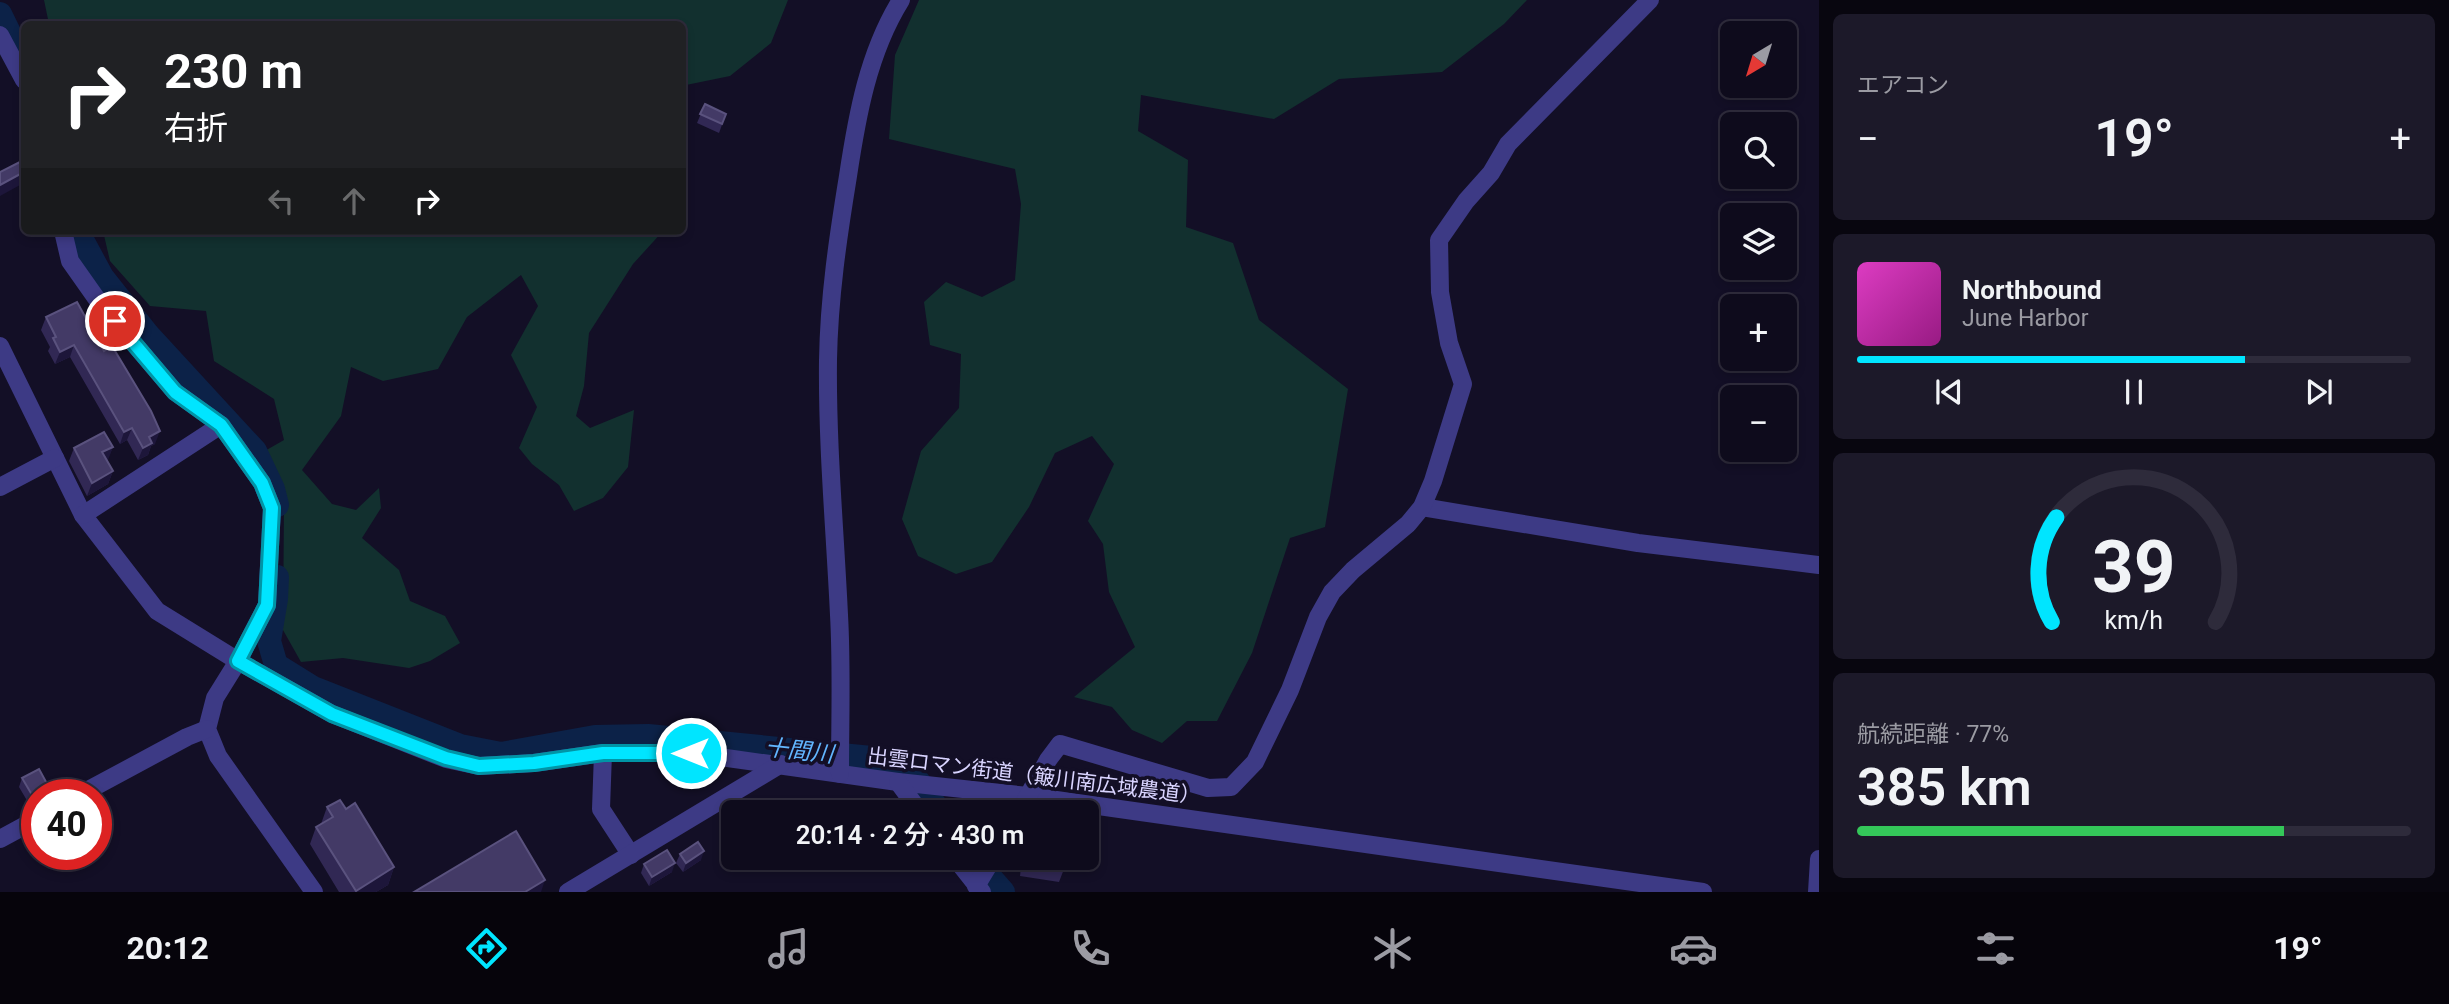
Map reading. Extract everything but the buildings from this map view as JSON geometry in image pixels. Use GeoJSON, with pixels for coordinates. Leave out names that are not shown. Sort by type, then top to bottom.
{"type":"FeatureCollection","features":[{"type":"Feature","properties":{"kind":"street"},"geometry":{"type":"LineString","coordinates":[[840,774],[839,618],[828,434],[832,285],[849,167],[862,101],[875,53],[901,0]]}},
{"type":"Feature","properties":{"kind":"street"},"geometry":{"type":"LineString","coordinates":[[1026,800],[1060,744],[1208,788],[1231,787],[1255,762],[1290,690],[1318,617],[1332,592],[1353,570],[1408,524],[1422,507],[1433,481],[1462,384],[1449,344],[1440,292],[1439,240],[1466,201],[1491,173],[1508,144],[1650,0]]}},
{"type":"Feature","properties":{"kind":"street"},"geometry":{"type":"LineString","coordinates":[[0,35],[21,74]]}},
{"type":"Feature","properties":{"kind":"street"},"geometry":{"type":"LineString","coordinates":[[64,235],[70,261],[101,305],[175,392],[221,425],[262,483],[272,508],[267,605],[215,698],[207,729],[218,756],[314,892]]}},
{"type":"Feature","properties":{"kind":"street","name":"出雲ロマン街道（簸川南広域農道）"},"geometry":{"type":"LineString","coordinates":[[0,346],[83,515],[157,611],[332,714],[446,758],[479,766],[534,763],[603,753],[691,753],[898,782],[1028,796],[1593,885],[1703,892]]}},
{"type":"Feature","properties":{"kind":"street"},"geometry":{"type":"LineString","coordinates":[[83,515],[221,425]]}},
{"type":"Feature","properties":{"kind":"street"},"geometry":{"type":"LineString","coordinates":[[0,487],[55,458]]}},
{"type":"Feature","properties":{"kind":"street"},"geometry":{"type":"LineString","coordinates":[[1422,507],[1638,543],[1819,565]]}},
{"type":"Feature","properties":{"kind":"street"},"geometry":{"type":"LineString","coordinates":[[109,779],[207,729]]}},
{"type":"Feature","properties":{"kind":"street"},"geometry":{"type":"LineString","coordinates":[[603,753],[601,809],[631,855]]}},
{"type":"Feature","properties":{"kind":"street"},"geometry":{"type":"LineString","coordinates":[[569,892],[781,764]]}},
{"type":"Feature","properties":{"kind":"street"},"geometry":{"type":"LineString","coordinates":[[898,782],[911,800]]}},
{"type":"Feature","properties":{"kind":"street"},"geometry":{"type":"LineString","coordinates":[[0,839],[21,828]]}},
{"type":"Feature","properties":{"kind":"street"},"geometry":{"type":"LineString","coordinates":[[1817,892],[1819,859]]}},
{"type":"Feature","properties":{"kind":"street"},"geometry":{"type":"LineString","coordinates":[[964,870],[979,889],[988,870]]}},
{"type":"Feature","properties":{"kind":"green space"},"geometry":{"type":"Polygon","coordinates":[[[44,0],[788,0],[771,43],[730,76],[686,85],[686,21],[48,21],[44,0]]]}},
{"type":"Feature","properties":{"kind":"green space"},"geometry":{"type":"Polygon","coordinates":[[[919,0],[1527,0],[1504,24],[1442,72],[1339,79],[1274,119],[1141,95],[1138,131],[1188,160],[1186,227],[1233,243],[1259,320],[1348,389],[1325,527],[1290,538],[1252,653],[1217,721],[1187,721],[1162,743],[1132,730],[1112,707],[1074,697],[1135,647],[1109,592],[1103,544],[1088,521],[1114,464],[1092,436],[1055,453],[1029,507],[992,562],[956,574],[918,556],[902,519],[921,451],[959,408],[961,354],[930,345],[924,302],[946,282],[982,297],[1015,280],[1021,204],[1015,169],[889,139],[895,55],[919,0]]]}},
{"type":"Feature","properties":{"kind":"green space"},"geometry":{"type":"Polygon","coordinates":[[[104,235],[659,235],[633,264],[589,333],[584,386],[576,416],[590,428],[634,410],[628,467],[603,498],[574,511],[559,485],[532,464],[519,448],[537,407],[511,355],[538,306],[521,275],[467,317],[438,369],[383,381],[351,367],[341,416],[302,470],[332,504],[356,510],[379,488],[381,508],[362,538],[399,570],[410,601],[445,616],[460,643],[430,661],[409,668],[343,658],[301,662],[283,630],[284,505],[263,452],[284,440],[274,399],[214,361],[206,311],[150,306],[110,261],[104,235]]]}},
{"type":"Feature","properties":{"kind":"waterway","name":"十間川"},"geometry":{"type":"LineString","coordinates":[[0,14],[21,57]]}},
{"type":"Feature","properties":{"kind":"waterway","name":"十間川"},"geometry":{"type":"LineString","coordinates":[[81,235],[102,277],[148,335],[255,451],[273,489],[277,505]]}},
{"type":"Feature","properties":{"kind":"waterway","name":"十間川"},"geometry":{"type":"LineString","coordinates":[[277,577],[269,641],[276,665],[313,688],[460,746],[501,754],[595,737],[648,736],[882,759],[915,777],[931,800]]}},
{"type":"Feature","properties":{"kind":"waterway","name":"十間川"},"geometry":{"type":"LineString","coordinates":[[984,870],[1003,892]]}},
{"type":"Feature","properties":{"kind":"route"},"geometry":{"type":"LineString","coordinates":[[115,321],[175,392],[221,425],[262,483],[272,508],[267,605],[238,661],[332,714],[446,758],[479,766],[534,763],[603,753],[691,753]]}}]}
